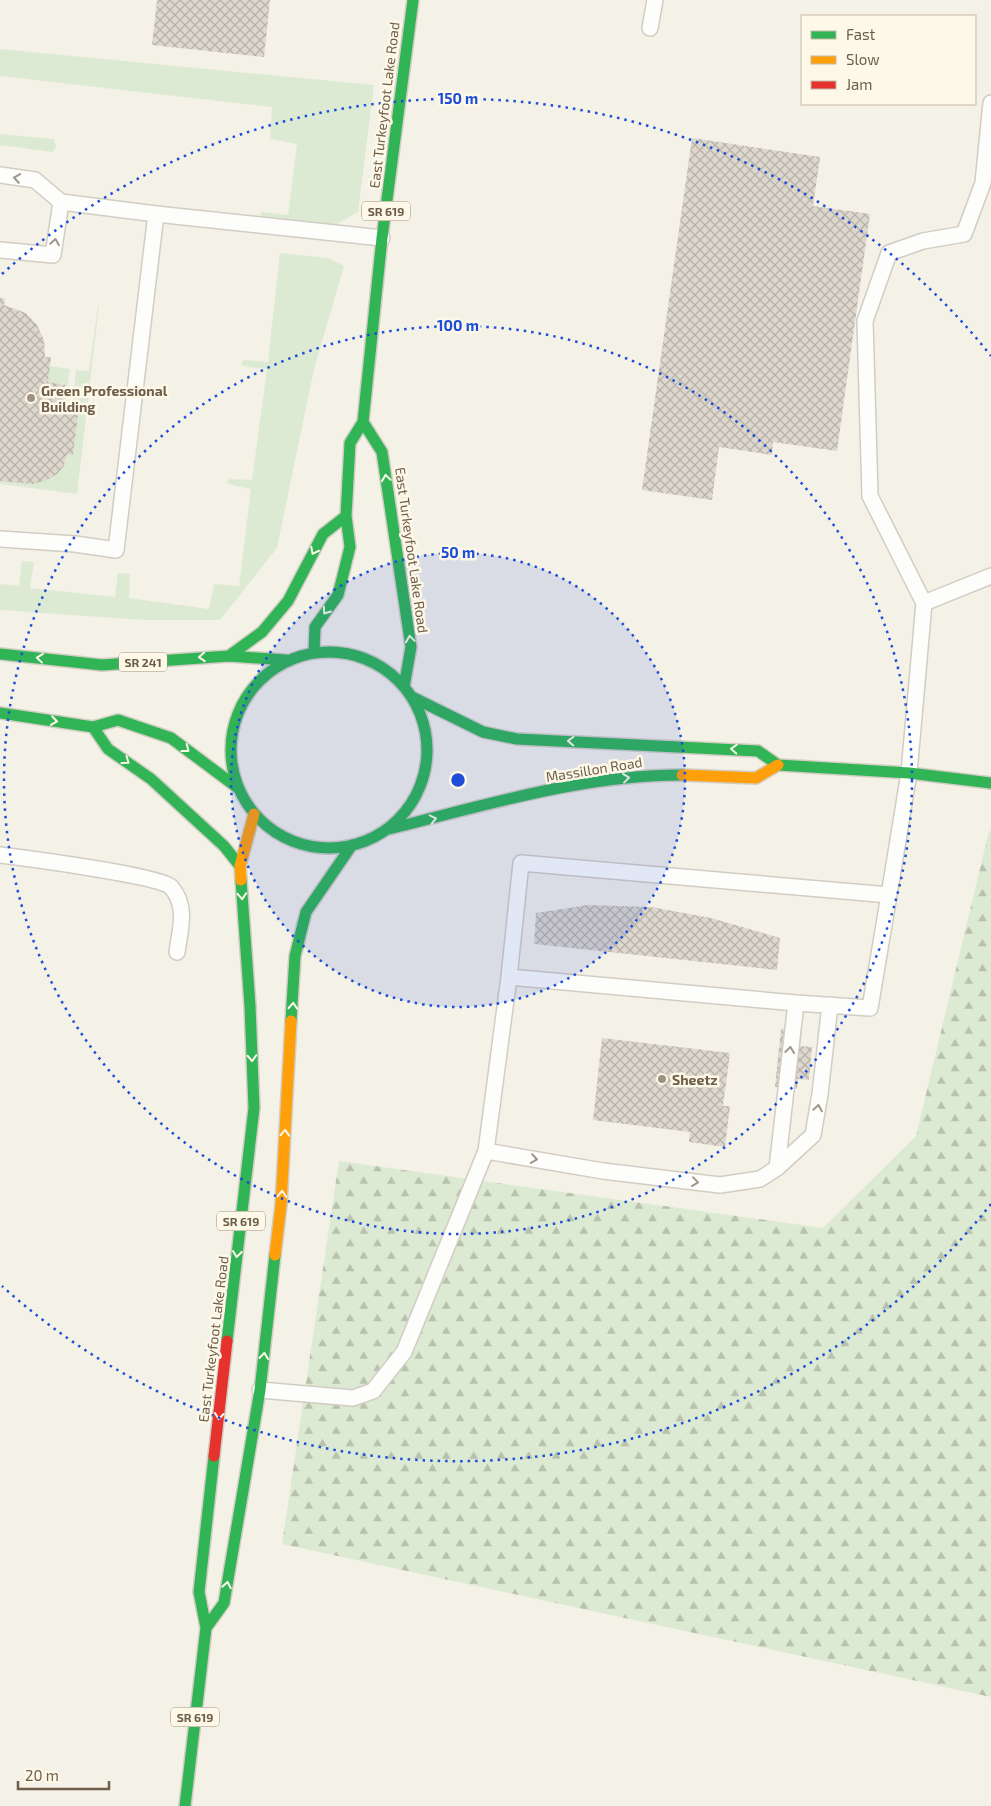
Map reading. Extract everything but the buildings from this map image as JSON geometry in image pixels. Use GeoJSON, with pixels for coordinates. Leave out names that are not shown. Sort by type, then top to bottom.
{"type":"FeatureCollection","features":[{"type":"Feature","properties":{"kind":"main road","name":"East Turkeyfoot Lake Road"},"geometry":{"type":"LineString","coordinates":[[314,652],[315,627],[338,595],[350,547],[346,516],[350,443],[363,422],[382,238],[413,0]]}},
{"type":"Feature","properties":{"kind":"main road","name":"East Turkeyfoot Lake Road"},"geometry":{"type":"LineString","coordinates":[[363,422],[382,452],[411,647],[404,687]]}},
{"type":"Feature","properties":{"kind":"main road"},"geometry":{"type":"LineString","coordinates":[[229,656],[262,632],[288,600],[323,534],[346,516]]}},
{"type":"Feature","properties":{"kind":"main road"},"geometry":{"type":"LineString","coordinates":[[314,652],[344,652],[373,661],[397,678],[404,687],[412,697],[425,728],[427,757],[421,786],[406,811],[385,830],[359,843],[331,849],[302,845],[276,834],[254,814],[238,788],[231,759],[232,729],[243,701],[261,677],[286,660],[314,652]]}},
{"type":"Feature","properties":{"kind":"main road","name":"SR 241"},"geometry":{"type":"LineString","coordinates":[[0,654],[102,665],[229,656],[286,660]]}},
{"type":"Feature","properties":{"kind":"main road","name":"Massillon Road"},"geometry":{"type":"LineString","coordinates":[[385,830],[570,785],[650,775],[713,775],[756,778],[778,765],[758,751],[517,739],[483,732],[412,697]]}},
{"type":"Feature","properties":{"kind":"main road"},"geometry":{"type":"LineString","coordinates":[[0,713],[93,726],[118,720],[171,738],[238,788]]}},
{"type":"Feature","properties":{"kind":"main road"},"geometry":{"type":"LineString","coordinates":[[93,726],[108,749],[151,779],[224,846],[240,866]]}},
{"type":"Feature","properties":{"kind":"main road"},"geometry":{"type":"LineString","coordinates":[[778,765],[909,773],[991,783]]}},
{"type":"Feature","properties":{"kind":"main road","name":"East Turkeyfoot Lake Road"},"geometry":{"type":"LineString","coordinates":[[185,1806],[206,1628],[199,1592],[254,1108],[250,1006],[240,866],[254,814]]}},
{"type":"Feature","properties":{"kind":"main road","name":"East Turkeyfoot Lake Road"},"geometry":{"type":"LineString","coordinates":[[206,1628],[224,1603],[260,1390],[281,1206],[295,956],[306,912],[352,845]]}},
{"type":"Feature","properties":{"kind":"lane"},"geometry":{"type":"LineString","coordinates":[[650,28],[655,0]]}},
{"type":"Feature","properties":{"kind":"lane"},"geometry":{"type":"LineString","coordinates":[[509,977],[870,1008],[909,773],[924,603],[870,496],[864,321],[889,253],[923,241],[964,234],[983,183],[991,103]]}},
{"type":"Feature","properties":{"kind":"lane"},"geometry":{"type":"LineString","coordinates":[[0,175],[35,180],[61,202],[382,238]]}},
{"type":"Feature","properties":{"kind":"lane"},"geometry":{"type":"LineString","coordinates":[[0,250],[53,255],[61,202]]}},
{"type":"Feature","properties":{"kind":"lane"},"geometry":{"type":"LineString","coordinates":[[0,539],[75,544],[116,550],[156,214]]}},
{"type":"Feature","properties":{"kind":"lane"},"geometry":{"type":"LineString","coordinates":[[924,603],[991,576]]}},
{"type":"Feature","properties":{"kind":"lane"},"geometry":{"type":"LineString","coordinates":[[0,854],[145,877],[170,885],[178,897],[182,912],[177,952]]}},
{"type":"Feature","properties":{"kind":"lane"},"geometry":{"type":"LineString","coordinates":[[260,1390],[353,1398],[373,1391],[404,1352],[486,1151],[509,977],[520,863],[889,896]]}},
{"type":"Feature","properties":{"kind":"lane"},"geometry":{"type":"LineString","coordinates":[[777,1168],[796,1003]]}},
{"type":"Feature","properties":{"kind":"lane"},"geometry":{"type":"LineString","coordinates":[[486,1151],[603,1171],[720,1185],[760,1179],[777,1168],[813,1136],[820,1094],[830,1005]]}},
{"type":"Feature","properties":{"kind":"green space"},"geometry":{"type":"Polygon","coordinates":[[[0,49],[374,85],[358,212],[335,225],[262,217],[260,215],[262,212],[288,215],[297,144],[270,139],[272,107],[0,76],[0,49]]]}},
{"type":"Feature","properties":{"kind":"green space"},"geometry":{"type":"Polygon","coordinates":[[[0,134],[54,139],[56,146],[52,152],[0,145],[0,134]]]}},
{"type":"Feature","properties":{"kind":"green space"},"geometry":{"type":"Polygon","coordinates":[[[280,253],[328,258],[344,266],[314,369],[277,548],[220,620],[144,620],[0,610],[0,584],[19,586],[22,561],[34,562],[30,588],[115,597],[118,573],[130,574],[129,598],[209,609],[214,584],[239,586],[251,489],[228,484],[227,481],[230,479],[252,480],[267,369],[243,366],[241,364],[244,360],[268,362],[280,253]]]}},
{"type":"Feature","properties":{"kind":"green space"},"geometry":{"type":"Polygon","coordinates":[[[98,306],[77,494],[0,484],[0,481],[31,481],[51,477],[59,472],[64,465],[67,454],[73,455],[78,415],[61,412],[65,385],[48,382],[49,366],[70,369],[65,408],[72,409],[76,370],[89,371],[98,306]]]}},
{"type":"Feature","properties":{"kind":"green space"},"geometry":{"type":"Polygon","coordinates":[[[989,831],[991,831],[991,1697],[282,1544],[339,1161],[823,1228],[916,1136],[989,831]]]}},
{"type":"Feature","properties":{"kind":"traffic: fast"},"geometry":{"type":"LineString","coordinates":[[314,652],[315,627],[338,595],[350,547],[346,516],[350,443],[363,422],[382,238],[413,0]]}},
{"type":"Feature","properties":{"kind":"traffic: fast"},"geometry":{"type":"LineString","coordinates":[[363,422],[382,452],[411,647],[404,687]]}},
{"type":"Feature","properties":{"kind":"traffic: fast"},"geometry":{"type":"LineString","coordinates":[[229,656],[262,632],[288,601],[323,534],[346,516]]}},
{"type":"Feature","properties":{"kind":"traffic: fast"},"geometry":{"type":"LineString","coordinates":[[319,652],[339,652],[375,663],[384,668],[405,688],[420,712],[427,740],[427,750],[427,760],[420,788],[411,805],[391,826],[367,841],[339,848],[319,848],[291,841],[274,832],[247,805],[235,778],[231,760],[231,740],[238,712],[247,695],[274,668],[301,656],[319,652]]}},
{"type":"Feature","properties":{"kind":"traffic: fast"},"geometry":{"type":"LineString","coordinates":[[0,654],[102,665],[229,656],[286,660]]}},
{"type":"Feature","properties":{"kind":"traffic: fast"},"geometry":{"type":"LineString","coordinates":[[412,697],[483,732],[517,739],[758,751],[778,765],[909,773],[991,783]]}},
{"type":"Feature","properties":{"kind":"traffic: fast"},"geometry":{"type":"LineString","coordinates":[[0,713],[93,727],[118,720],[171,738],[238,788]]}},
{"type":"Feature","properties":{"kind":"traffic: fast"},"geometry":{"type":"LineString","coordinates":[[93,727],[108,749],[151,779],[224,846],[240,866]]}},
{"type":"Feature","properties":{"kind":"traffic: fast"},"geometry":{"type":"LineString","coordinates":[[385,830],[495,802],[569,786],[644,776],[682,775]]}},
{"type":"Feature","properties":{"kind":"traffic: fast"},"geometry":{"type":"LineString","coordinates":[[291,1021],[295,956],[306,912],[352,845]]}},
{"type":"Feature","properties":{"kind":"traffic: fast"},"geometry":{"type":"LineString","coordinates":[[227,1341],[254,1108],[250,1006],[241,880]]}},
{"type":"Feature","properties":{"kind":"traffic: fast"},"geometry":{"type":"LineString","coordinates":[[206,1628],[224,1603],[260,1390],[275,1255]]}},
{"type":"Feature","properties":{"kind":"traffic: fast"},"geometry":{"type":"LineString","coordinates":[[185,1806],[206,1628],[199,1592],[214,1456]]}},
{"type":"Feature","properties":{"kind":"traffic: slow"},"geometry":{"type":"LineString","coordinates":[[682,775],[756,778],[778,765]]}},
{"type":"Feature","properties":{"kind":"traffic: slow"},"geometry":{"type":"LineString","coordinates":[[241,880],[240,866],[254,814]]}},
{"type":"Feature","properties":{"kind":"traffic: slow"},"geometry":{"type":"LineString","coordinates":[[275,1255],[281,1205],[291,1021]]}},
{"type":"Feature","properties":{"kind":"traffic: jam"},"geometry":{"type":"LineString","coordinates":[[214,1456],[227,1341]]}},
{"type":"Feature","properties":{"kind":"place","name":"Green Professional Building"},"geometry":{"type":"Point","coordinates":[31,398]}},
{"type":"Feature","properties":{"kind":"place","name":"Sheetz"},"geometry":{"type":"Point","coordinates":[662,1079]}}]}
